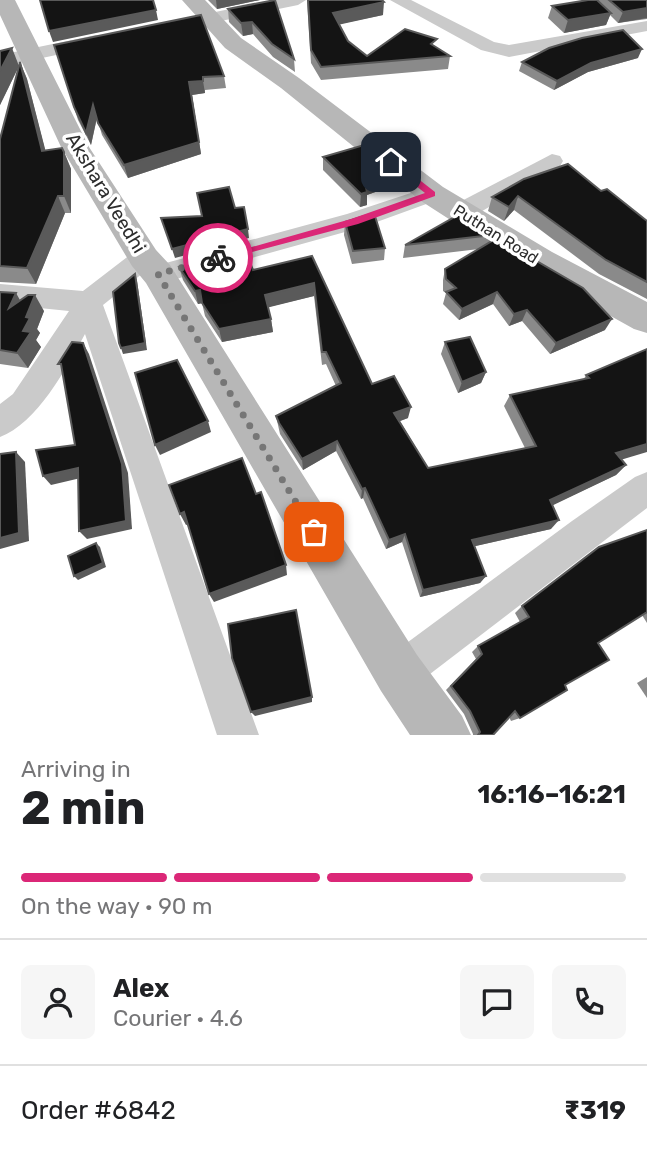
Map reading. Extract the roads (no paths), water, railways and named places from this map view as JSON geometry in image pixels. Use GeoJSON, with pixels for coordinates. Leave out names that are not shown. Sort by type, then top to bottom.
{"type":"FeatureCollection","features":[{"type":"Feature","properties":{"kind":"street","name":"Akshara Veedhi"},"geometry":{"type":"LineString","coordinates":[[4,0],[16,57],[151,266],[399,673],[443,735]]}},
{"type":"Feature","properties":{"kind":"street"},"geometry":{"type":"LineString","coordinates":[[160,29],[202,9],[298,0]]}},
{"type":"Feature","properties":{"kind":"street"},"geometry":{"type":"LineString","coordinates":[[398,0],[488,46],[509,51],[647,26]]}},
{"type":"Feature","properties":{"kind":"street","name":"Puthan Road"},"geometry":{"type":"LineString","coordinates":[[202,9],[233,43],[290,83],[432,194],[540,261],[647,319]]}},
{"type":"Feature","properties":{"kind":"street"},"geometry":{"type":"LineString","coordinates":[[16,57],[108,39]]}},
{"type":"Feature","properties":{"kind":"street"},"geometry":{"type":"LineString","coordinates":[[461,212],[552,161]]}},
{"type":"Feature","properties":{"kind":"street"},"geometry":{"type":"LineString","coordinates":[[0,423],[24,403],[68,339],[88,302],[151,266],[354,221],[432,194]]}},
{"type":"Feature","properties":{"kind":"street"},"geometry":{"type":"LineString","coordinates":[[0,294],[88,302]]}},
{"type":"Feature","properties":{"kind":"street"},"geometry":{"type":"LineString","coordinates":[[88,302],[238,735]]}},
{"type":"Feature","properties":{"kind":"street"},"geometry":{"type":"LineString","coordinates":[[399,673],[483,612],[574,538],[647,488]]}}]}
